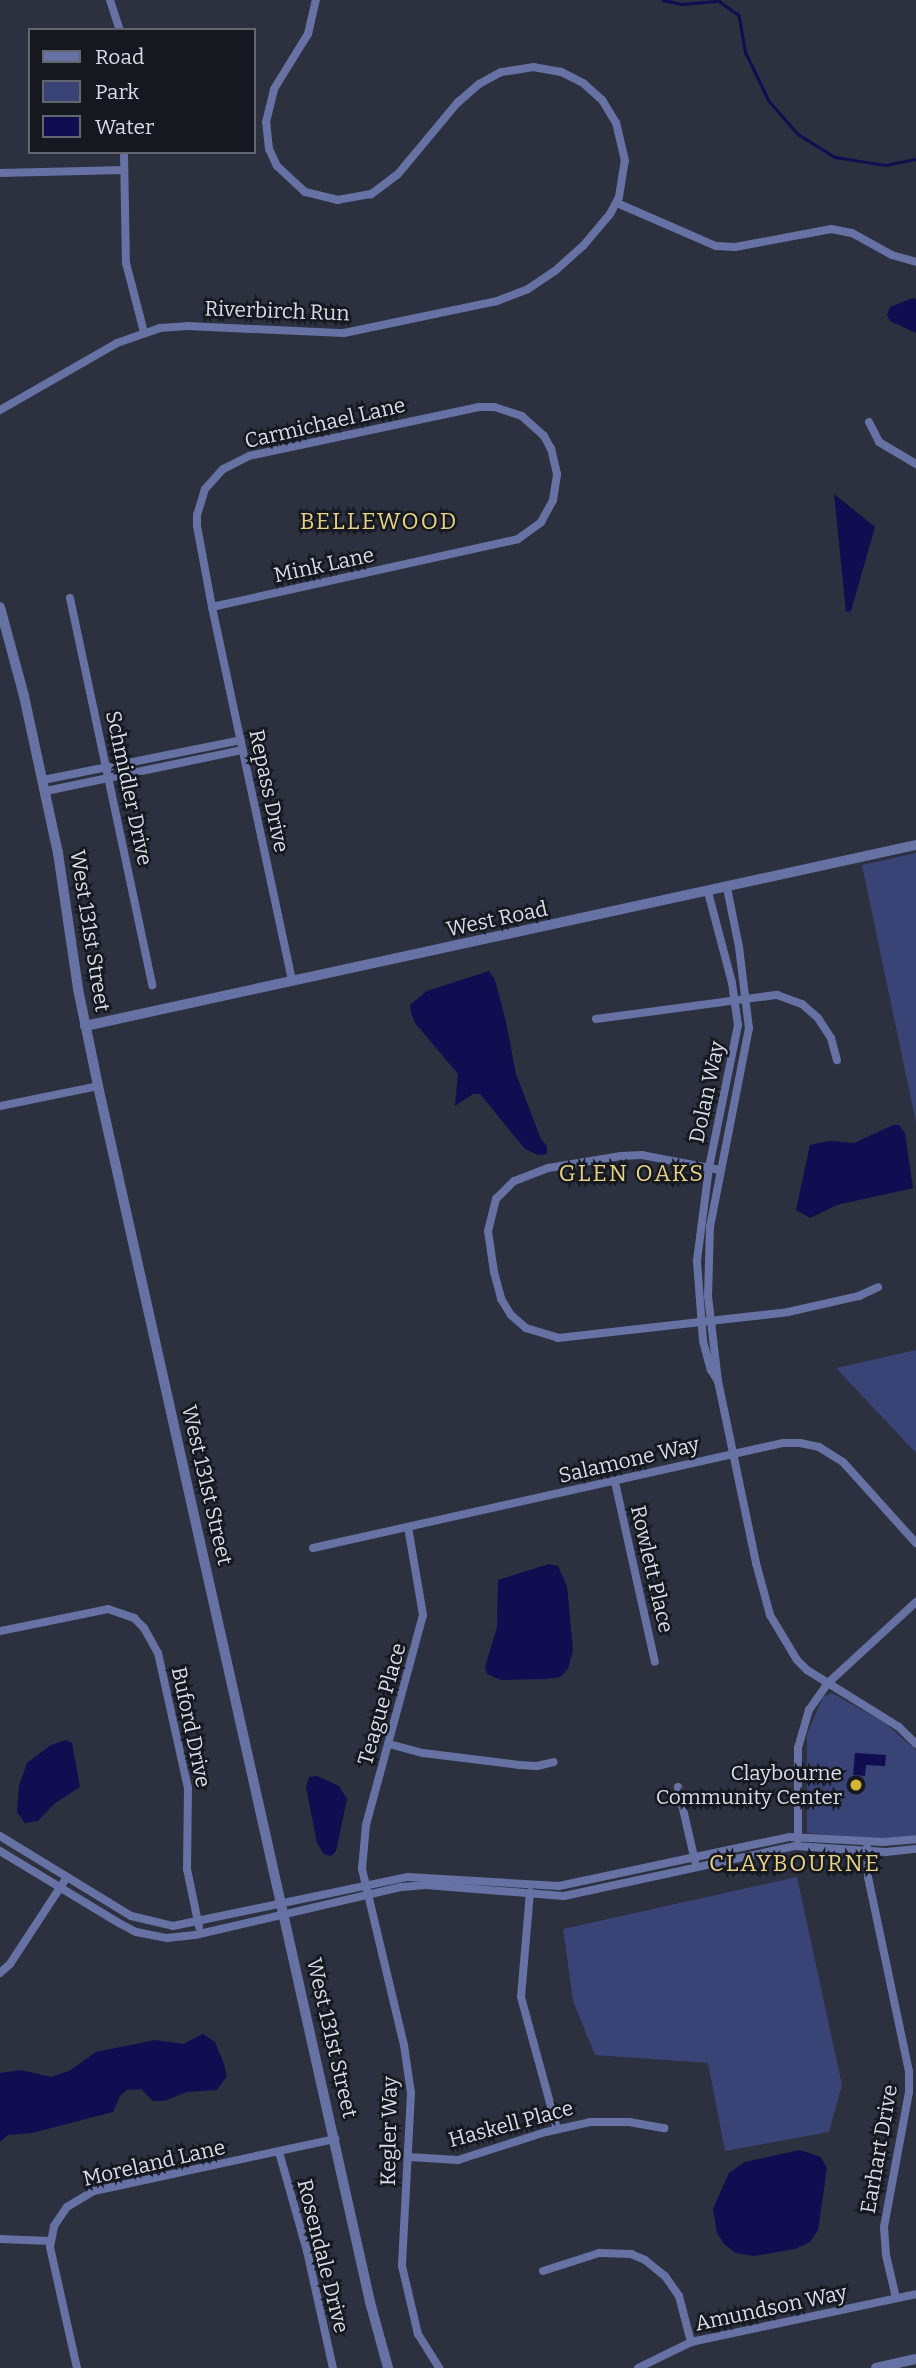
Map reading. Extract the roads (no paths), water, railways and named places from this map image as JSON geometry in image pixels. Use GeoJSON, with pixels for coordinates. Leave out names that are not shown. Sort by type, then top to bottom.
{"type":"FeatureCollection","features":[{"type":"Feature","properties":{"kind":"street"},"geometry":{"type":"LineString","coordinates":[[316,0],[308,34],[275,89],[265,122],[269,149],[277,166],[305,192],[338,200],[371,194],[390,182],[458,102],[479,84],[501,72],[534,67],[561,72],[583,83],[609,110],[621,135],[625,161],[617,203],[716,246],[736,247],[810,230],[838,229],[852,233],[892,256],[916,262]]}},
{"type":"Feature","properties":{"kind":"street"},"geometry":{"type":"LineString","coordinates":[[113,1],[120,28]]}},
{"type":"Feature","properties":{"kind":"street"},"geometry":{"type":"LineString","coordinates":[[124,154],[126,263],[144,332]]}},
{"type":"Feature","properties":{"kind":"street"},"geometry":{"type":"LineString","coordinates":[[0,173],[124,170]]}},
{"type":"Feature","properties":{"kind":"street","name":"Riverbirch Run"},"geometry":{"type":"LineString","coordinates":[[0,410],[117,343],[144,332],[187,326],[344,333],[490,303],[528,289],[555,271],[583,246],[617,203]]}},
{"type":"Feature","properties":{"kind":"street","name":"Carmichael Lane"},"geometry":{"type":"LineString","coordinates":[[212,607],[197,515],[205,489],[214,477],[234,462],[451,412],[494,407],[522,416],[534,426],[551,449],[556,464]]}},
{"type":"Feature","properties":{"kind":"street"},"geometry":{"type":"LineString","coordinates":[[869,422],[879,442],[916,464]]}},
{"type":"Feature","properties":{"kind":"street","name":"Mink Lane"},"geometry":{"type":"LineString","coordinates":[[212,607],[518,539],[531,531],[547,513],[556,486],[556,464]]}},
{"type":"Feature","properties":{"kind":"street","name":"Schmidler Drive"},"geometry":{"type":"LineString","coordinates":[[70,598],[152,985]]}},
{"type":"Feature","properties":{"kind":"street","name":"West 131st Street"},"geometry":{"type":"LineString","coordinates":[[0,607],[46,791],[85,1026],[98,1086],[388,2368]]}},
{"type":"Feature","properties":{"kind":"street","name":"Repass Drive"},"geometry":{"type":"LineString","coordinates":[[212,607],[292,981]]}},
{"type":"Feature","properties":{"kind":"street"},"geometry":{"type":"LineString","coordinates":[[43,780],[241,740]]}},
{"type":"Feature","properties":{"kind":"street"},"geometry":{"type":"LineString","coordinates":[[46,791],[243,750]]}},
{"type":"Feature","properties":{"kind":"street","name":"West Road"},"geometry":{"type":"LineString","coordinates":[[85,1026],[916,845]]}},
{"type":"Feature","properties":{"kind":"street","name":"Dolan Way"},"geometry":{"type":"LineString","coordinates":[[727,888],[749,1028],[720,1170],[708,1262],[718,1381],[733,1454],[770,1615],[781,1639],[797,1660],[898,1727],[916,1744]]}},
{"type":"Feature","properties":{"kind":"street","name":"Dolan Way"},"geometry":{"type":"LineString","coordinates":[[708,892],[734,1001],[737,1043],[709,1168],[697,1261],[700,1322],[711,1370],[718,1381]]}},
{"type":"Feature","properties":{"kind":"street"},"geometry":{"type":"LineString","coordinates":[[596,1019],[777,995],[810,1010],[825,1027],[837,1060]]}},
{"type":"Feature","properties":{"kind":"street"},"geometry":{"type":"LineString","coordinates":[[0,1107],[98,1086]]}},
{"type":"Feature","properties":{"kind":"street"},"geometry":{"type":"LineString","coordinates":[[720,1170],[642,1155],[531,1173],[514,1181],[496,1199],[488,1231],[489,1251],[501,1299],[511,1315],[526,1328],[542,1335],[558,1338],[588,1336],[788,1312],[859,1296],[878,1287]]}},
{"type":"Feature","properties":{"kind":"street","name":"Salamone Way"},"geometry":{"type":"LineString","coordinates":[[313,1548],[783,1443],[819,1447],[842,1462],[916,1543]]}},
{"type":"Feature","properties":{"kind":"street","name":"Rowlett Place"},"geometry":{"type":"LineString","coordinates":[[615,1482],[655,1662]]}},
{"type":"Feature","properties":{"kind":"street","name":"Teague Place"},"geometry":{"type":"LineString","coordinates":[[367,1890],[362,1856],[364,1835],[423,1615],[408,1527]]}},
{"type":"Feature","properties":{"kind":"street"},"geometry":{"type":"LineString","coordinates":[[798,1842],[798,1748],[809,1710],[828,1683],[916,1602]]}},
{"type":"Feature","properties":{"kind":"street","name":"Buford Drive"},"geometry":{"type":"LineString","coordinates":[[0,1632],[92,1610],[108,1609],[134,1618],[144,1628],[158,1653],[188,1788],[187,1869],[201,1934]]}},
{"type":"Feature","properties":{"kind":"street"},"geometry":{"type":"LineString","coordinates":[[389,1744],[435,1755],[519,1765],[537,1766],[554,1762]]}},
{"type":"Feature","properties":{"kind":"street"},"geometry":{"type":"LineString","coordinates":[[678,1787],[695,1863]]}},
{"type":"Feature","properties":{"kind":"street"},"geometry":{"type":"LineString","coordinates":[[0,1836],[145,1921],[173,1926],[198,1923],[281,1902],[367,1890]]}},
{"type":"Feature","properties":{"kind":"street"},"geometry":{"type":"LineString","coordinates":[[867,1846],[916,1839]]}},
{"type":"Feature","properties":{"kind":"street"},"geometry":{"type":"LineString","coordinates":[[0,1851],[136,1932],[167,1938],[201,1934],[284,1914],[425,1875],[530,1891],[578,1894],[695,1863],[798,1842],[916,1849]]}},
{"type":"Feature","properties":{"kind":"street","name":"Earhart Drive"},"geometry":{"type":"LineString","coordinates":[[867,1846],[868,1877],[908,2059],[912,2092],[884,2227],[886,2255],[896,2298]]}},
{"type":"Feature","properties":{"kind":"street"},"geometry":{"type":"LineString","coordinates":[[0,1973],[10,1964],[67,1877]]}},
{"type":"Feature","properties":{"kind":"street","name":"Kegler Way"},"geometry":{"type":"LineString","coordinates":[[367,1890],[408,2072],[411,2113],[402,2266],[418,2334],[439,2368]]}},
{"type":"Feature","properties":{"kind":"street"},"geometry":{"type":"LineString","coordinates":[[530,1891],[521,1997],[557,2129]]}},
{"type":"Feature","properties":{"kind":"street","name":"Haskell Place"},"geometry":{"type":"LineString","coordinates":[[409,2157],[458,2160],[557,2129],[608,2121],[664,2128]]}},
{"type":"Feature","properties":{"kind":"street","name":"Moreland Lane"},"geometry":{"type":"LineString","coordinates":[[50,2241],[60,2216],[67,2207],[93,2191],[335,2139]]}},
{"type":"Feature","properties":{"kind":"street","name":"Rosendale Drive"},"geometry":{"type":"LineString","coordinates":[[279,2152],[307,2251],[334,2368]]}},
{"type":"Feature","properties":{"kind":"street"},"geometry":{"type":"LineString","coordinates":[[0,2239],[50,2241],[77,2368]]}},
{"type":"Feature","properties":{"kind":"street"},"geometry":{"type":"LineString","coordinates":[[543,2271],[598,2253],[624,2253],[645,2260],[665,2276],[679,2296],[691,2342]]}},
{"type":"Feature","properties":{"kind":"street","name":"Amundson Way"},"geometry":{"type":"LineString","coordinates":[[638,2368],[691,2342],[916,2294]]}},
{"type":"Feature","properties":{"kind":"street"},"geometry":{"type":"LineString","coordinates":[[876,2368],[916,2359]]}},
{"type":"Feature","properties":{"kind":"water"},"geometry":{"type":"Polygon","coordinates":[[[916,299],[916,333],[890,321],[887,315],[890,307],[916,299]]]}},
{"type":"Feature","properties":{"kind":"water"},"geometry":{"type":"Polygon","coordinates":[[[834,494],[875,527],[851,611],[846,612],[834,494]]]}},
{"type":"Feature","properties":{"kind":"water"},"geometry":{"type":"Polygon","coordinates":[[[489,971],[495,980],[516,1074],[541,1139],[547,1146],[547,1154],[538,1155],[525,1149],[480,1094],[473,1094],[455,1106],[458,1074],[415,1023],[411,1013],[410,1005],[427,991],[489,971]]]}},
{"type":"Feature","properties":{"kind":"water"},"geometry":{"type":"Polygon","coordinates":[[[893,1125],[899,1125],[905,1133],[913,1188],[837,1205],[810,1218],[796,1210],[810,1145],[829,1141],[854,1143],[893,1125]]]}},
{"type":"Feature","properties":{"kind":"water"},"geometry":{"type":"Polygon","coordinates":[[[549,1564],[558,1566],[567,1586],[573,1650],[568,1669],[560,1677],[547,1679],[501,1680],[487,1674],[485,1667],[497,1627],[498,1580],[549,1564]]]}},
{"type":"Feature","properties":{"kind":"water"},"geometry":{"type":"Polygon","coordinates":[[[66,1740],[72,1743],[80,1787],[54,1804],[38,1821],[25,1823],[17,1812],[19,1786],[27,1763],[51,1745],[66,1740]]]}},
{"type":"Feature","properties":{"kind":"water"},"geometry":{"type":"Polygon","coordinates":[[[855,1753],[886,1755],[885,1766],[866,1765],[865,1776],[853,1775],[855,1753]]]}},
{"type":"Feature","properties":{"kind":"water"},"geometry":{"type":"Polygon","coordinates":[[[317,1776],[339,1786],[347,1799],[336,1851],[331,1856],[324,1854],[317,1843],[306,1787],[309,1777],[317,1776]]]}},
{"type":"Feature","properties":{"kind":"water"},"geometry":{"type":"Polygon","coordinates":[[[203,2034],[215,2042],[227,2076],[217,2090],[187,2092],[164,2101],[153,2101],[141,2089],[127,2090],[120,2096],[113,2112],[32,2133],[8,2135],[0,2142],[0,2073],[21,2070],[51,2077],[69,2071],[96,2052],[155,2040],[183,2044],[203,2034]]]}},
{"type":"Feature","properties":{"kind":"water"},"geometry":{"type":"Polygon","coordinates":[[[800,2150],[821,2157],[827,2168],[818,2230],[810,2242],[795,2249],[754,2256],[736,2253],[724,2244],[717,2233],[713,2209],[729,2173],[745,2162],[800,2150]]]}},
{"type":"Feature","properties":{"kind":"waterway"},"geometry":{"type":"LineString","coordinates":[[663,0],[682,4],[719,1],[739,15],[746,53],[769,101],[798,134],[835,157],[885,165],[916,159]]}},
{"type":"Feature","properties":{"kind":"place","name":"Claybourne Community Center"},"geometry":{"type":"Point","coordinates":[856,1785]}},
{"type":"Feature","properties":{"kind":"district","name":"BELLEWOOD"},"geometry":{"type":"Point","coordinates":[379,521]}},
{"type":"Feature","properties":{"kind":"district","name":"GLEN OAKS"},"geometry":{"type":"Point","coordinates":[632,1173]}},
{"type":"Feature","properties":{"kind":"district","name":"CLAYBOURNE"},"geometry":{"type":"Point","coordinates":[795,1863]}}]}
